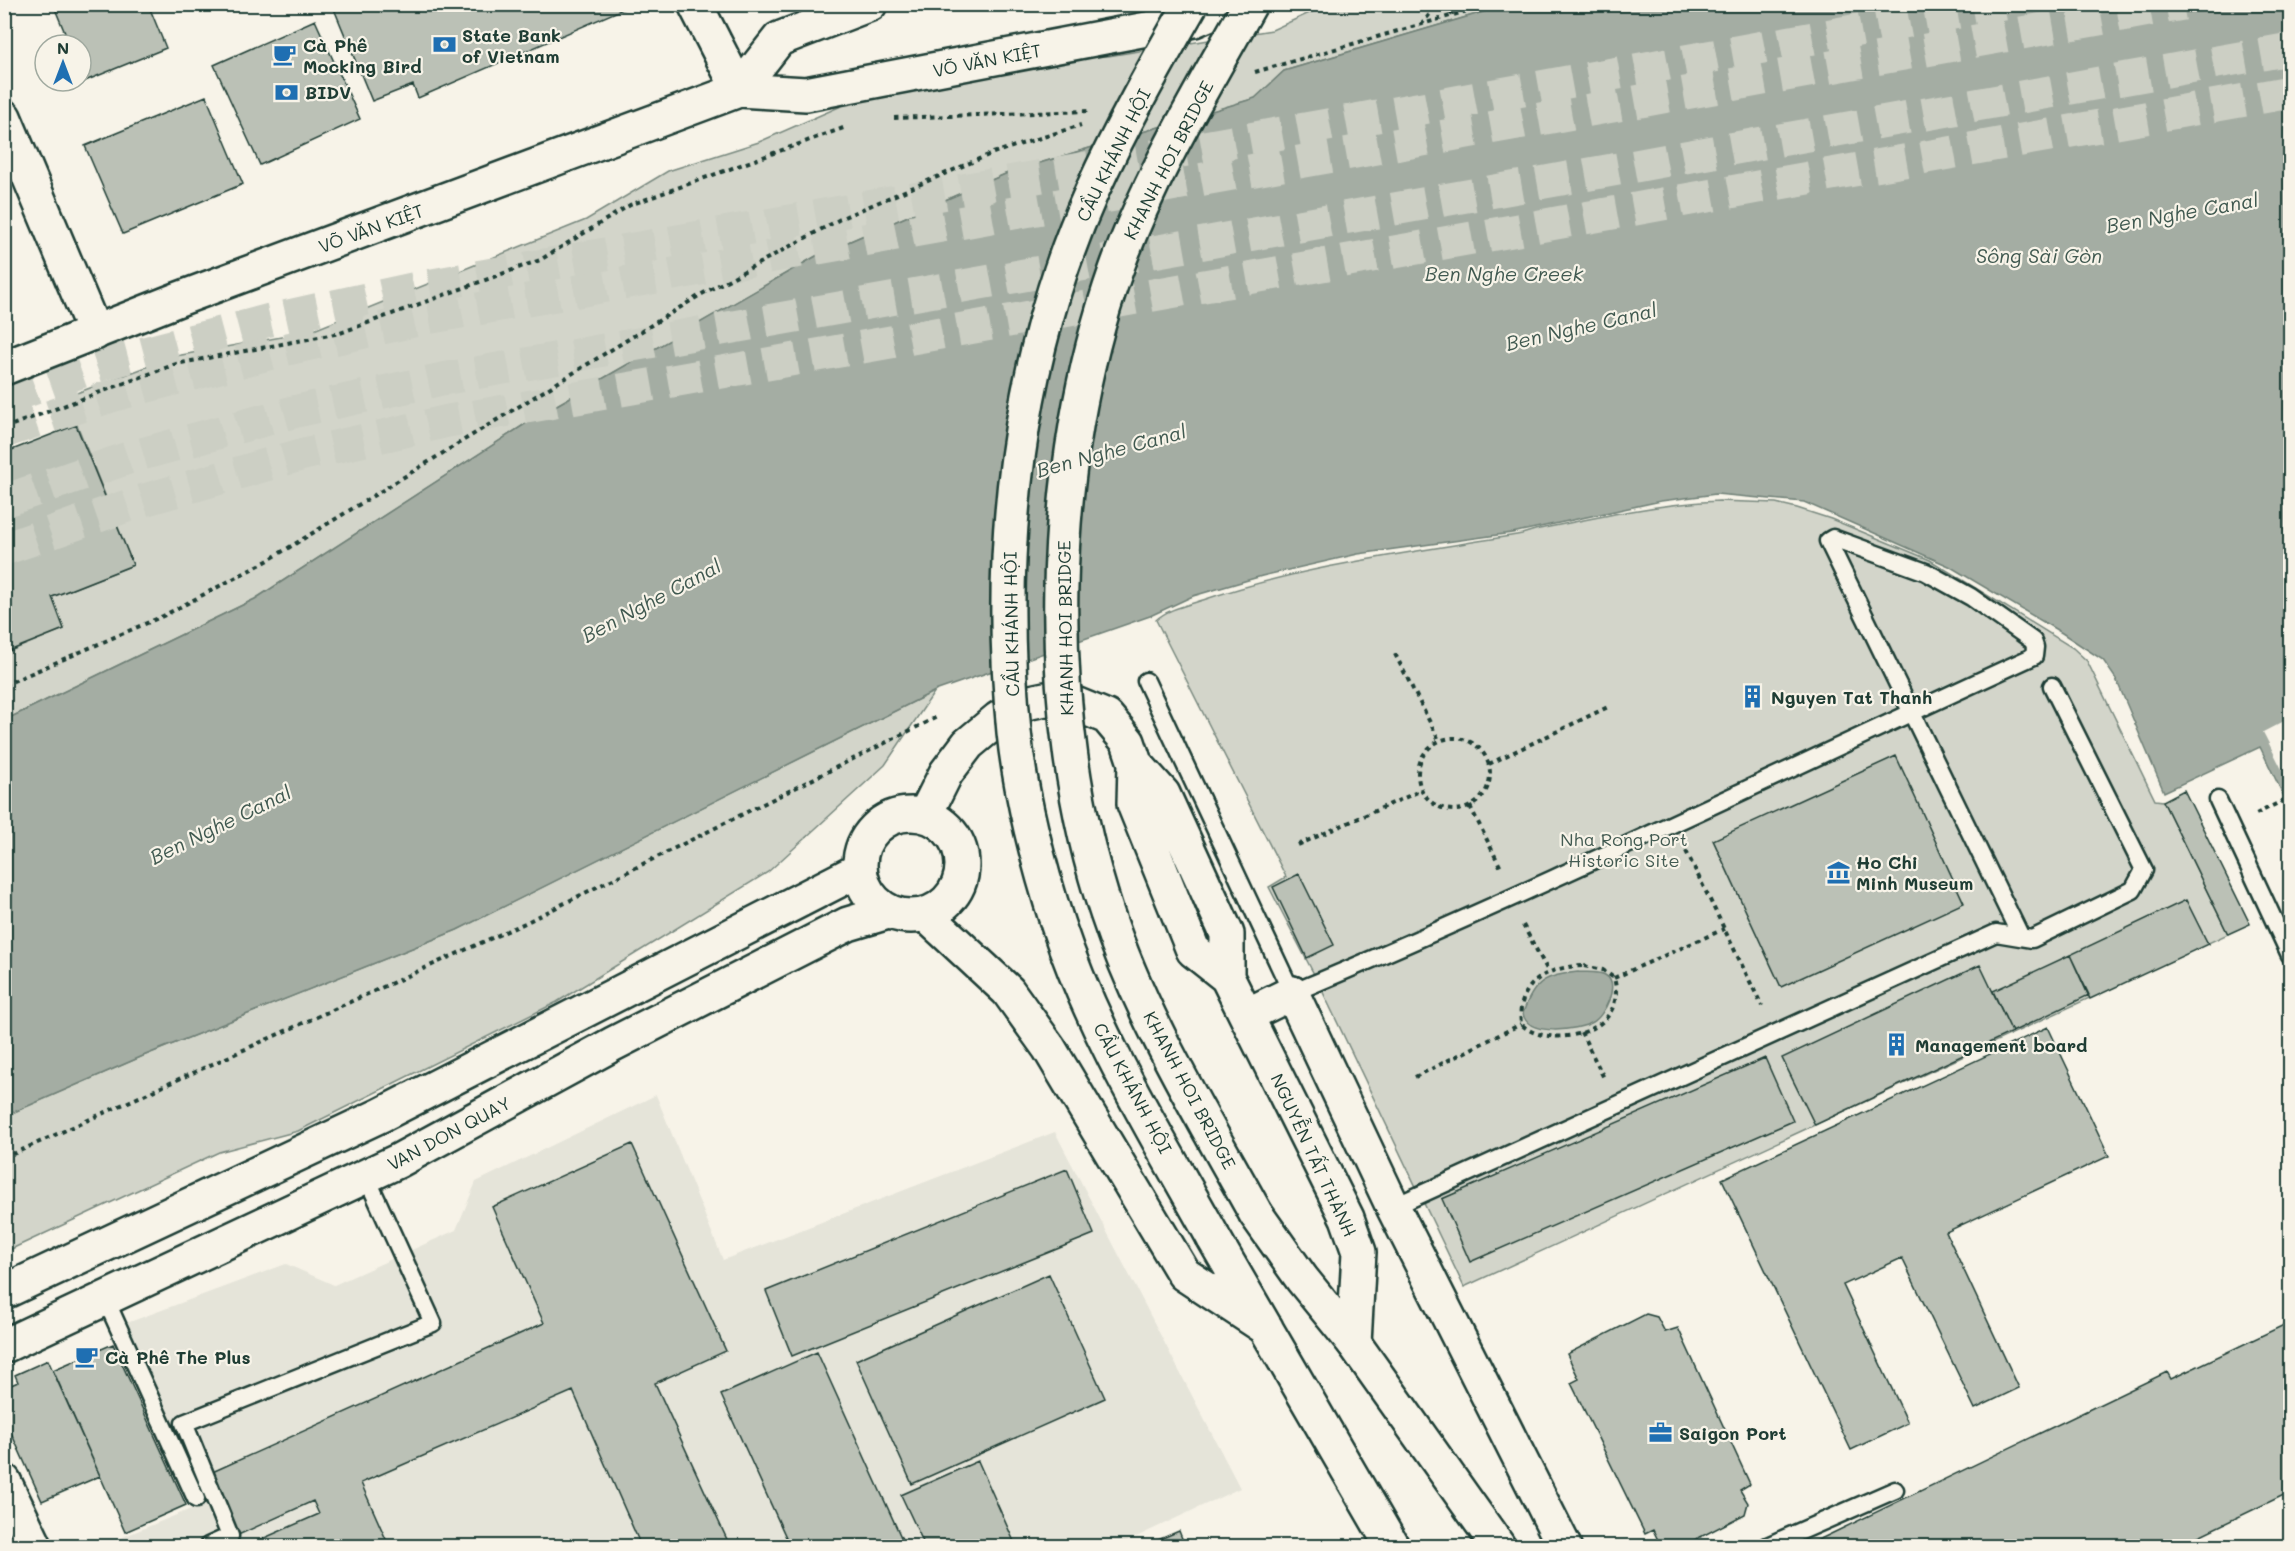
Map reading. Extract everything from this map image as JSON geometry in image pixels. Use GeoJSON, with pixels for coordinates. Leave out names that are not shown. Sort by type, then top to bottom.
{"type":"FeatureCollection","features":[{"type":"Feature","properties":{"kind":"main road"},"geometry":{"type":"LineString","coordinates":[[695,4],[739,90],[779,39],[870,4]]}},
{"type":"Feature","properties":{"kind":"main road","name":"CẦU KHÁNH HỘI"},"geometry":{"type":"LineString","coordinates":[[1191,4],[1156,66],[1092,192],[1066,258],[1045,324],[1026,414],[1011,528],[1008,661],[1014,736],[1043,874],[1059,927],[1083,989],[1116,1060],[1213,1237],[1266,1328]]}},
{"type":"Feature","properties":{"kind":"main road","name":"VÕ VĂN KIỆT"},"geometry":{"type":"LineString","coordinates":[[4,368],[739,90],[806,94],[1194,20],[1231,4]]}},
{"type":"Feature","properties":{"kind":"main road","name":"KHANH HOI BRIDGE"},"geometry":{"type":"LineString","coordinates":[[1250,4],[1140,210],[1116,270],[1082,393],[1069,467],[1061,595],[1067,725],[1076,792],[1090,856],[1107,913],[1128,969],[1165,1049],[1256,1214],[1302,1279],[1354,1343]]}},
{"type":"Feature","properties":{"kind":"main road"},"geometry":{"type":"LineString","coordinates":[[4,117],[95,333]]}},
{"type":"Feature","properties":{"kind":"main road","name":"NGUYỄN TẤT THÀNH"},"geometry":{"type":"LineString","coordinates":[[925,815],[946,773],[968,744],[998,718],[1021,704],[1045,699],[1068,701],[1107,717],[1128,742],[1135,763],[1163,794],[1227,934],[1227,977],[1347,1218],[1359,1252],[1354,1343]]}},
{"type":"Feature","properties":{"kind":"main road"},"geometry":{"type":"LineString","coordinates":[[905,813],[925,815],[946,826],[959,844],[963,868],[960,883],[948,901],[926,915],[901,916],[888,912],[873,901],[862,883],[859,857],[866,839],[887,819],[905,813]]}},
{"type":"Feature","properties":{"kind":"main road"},"geometry":{"type":"LineString","coordinates":[[4,1293],[381,1115],[859,870]]}},
{"type":"Feature","properties":{"kind":"main road","name":"VAN DON QUAY"},"geometry":{"type":"LineString","coordinates":[[4,1346],[398,1161],[613,1044],[848,924],[888,912]]}},
{"type":"Feature","properties":{"kind":"main road"},"geometry":{"type":"LineString","coordinates":[[926,915],[1008,992],[1049,1048],[1184,1275],[1266,1328],[1392,1546]]}},
{"type":"Feature","properties":{"kind":"main road"},"geometry":{"type":"LineString","coordinates":[[1247,1015],[1292,993],[1393,1207],[1564,1546]]}},
{"type":"Feature","properties":{"kind":"main road"},"geometry":{"type":"LineString","coordinates":[[1354,1343],[1498,1546]]}},
{"type":"Feature","properties":{"kind":"main road"},"geometry":{"type":"LineString","coordinates":[[4,1481],[35,1546]]}},
{"type":"Feature","properties":{"kind":"lane"},"geometry":{"type":"LineString","coordinates":[[1146,681],[1292,993],[1541,884],[1910,712],[2034,656],[2034,643],[1971,597],[1926,572],[1833,538],[1829,539],[1910,712],[2021,937]]}},
{"type":"Feature","properties":{"kind":"lane"},"geometry":{"type":"LineString","coordinates":[[1393,1207],[1996,933],[2032,939],[2133,890],[2144,870],[2052,686]]}},
{"type":"Feature","properties":{"kind":"lane"},"geometry":{"type":"LineString","coordinates":[[2218,801],[2290,955]]}},
{"type":"Feature","properties":{"kind":"lane"},"geometry":{"type":"LineString","coordinates":[[208,1546],[230,1536],[184,1423],[433,1323],[366,1176]]}},
{"type":"Feature","properties":{"kind":"lane"},"geometry":{"type":"LineString","coordinates":[[105,1298],[196,1499]]}},
{"type":"Feature","properties":{"kind":"lane"},"geometry":{"type":"LineString","coordinates":[[1767,1546],[1895,1490]]}},
{"type":"Feature","properties":{"kind":"path"},"geometry":{"type":"LineString","coordinates":[[1421,26],[1438,4]]}},
{"type":"Feature","properties":{"kind":"path"},"geometry":{"type":"LineString","coordinates":[[1447,18],[1464,4]]}},
{"type":"Feature","properties":{"kind":"path"},"geometry":{"type":"LineString","coordinates":[[1250,74],[1492,4]]}},
{"type":"Feature","properties":{"kind":"path"},"geometry":{"type":"LineString","coordinates":[[893,118],[1095,111]]}},
{"type":"Feature","properties":{"kind":"path"},"geometry":{"type":"LineString","coordinates":[[4,685],[163,616],[267,561],[702,294],[844,218],[993,153],[1088,123]]}},
{"type":"Feature","properties":{"kind":"path"},"geometry":{"type":"LineString","coordinates":[[4,428],[176,364],[340,333],[540,260],[630,205],[848,127]]}},
{"type":"Feature","properties":{"kind":"path"},"geometry":{"type":"LineString","coordinates":[[1395,654],[1440,742]]}},
{"type":"Feature","properties":{"kind":"path"},"geometry":{"type":"LineString","coordinates":[[1489,764],[1610,706]]}},
{"type":"Feature","properties":{"kind":"path"},"geometry":{"type":"LineString","coordinates":[[4,1158],[525,923],[942,716]]}},
{"type":"Feature","properties":{"kind":"path"},"geometry":{"type":"LineString","coordinates":[[1455,738],[1474,744],[1481,750],[1489,764],[1488,787],[1483,796],[1470,806],[1458,810],[1439,807],[1430,801],[1420,786],[1419,766],[1428,749],[1440,742],[1455,738]]}},
{"type":"Feature","properties":{"kind":"path"},"geometry":{"type":"LineString","coordinates":[[1298,845],[1422,790]]}},
{"type":"Feature","properties":{"kind":"path"},"geometry":{"type":"LineString","coordinates":[[2273,806],[2290,797]]}},
{"type":"Feature","properties":{"kind":"path"},"geometry":{"type":"LineString","coordinates":[[1470,806],[1505,876]]}},
{"type":"Feature","properties":{"kind":"path"},"geometry":{"type":"LineString","coordinates":[[1672,824],[1776,1033]]}},
{"type":"Feature","properties":{"kind":"path"},"geometry":{"type":"LineString","coordinates":[[1519,919],[1548,971]]}},
{"type":"Feature","properties":{"kind":"path"},"geometry":{"type":"LineString","coordinates":[[1614,978],[1724,929]]}},
{"type":"Feature","properties":{"kind":"path"},"geometry":{"type":"LineString","coordinates":[[1584,966],[1603,970],[1614,978],[1616,1000],[1607,1017],[1596,1027],[1557,1036],[1539,1035],[1521,1024],[1521,1006],[1526,992],[1548,971],[1584,966]]}},
{"type":"Feature","properties":{"kind":"path"},"geometry":{"type":"LineString","coordinates":[[1415,1077],[1521,1024]]}},
{"type":"Feature","properties":{"kind":"path"},"geometry":{"type":"LineString","coordinates":[[1581,1032],[1618,1106]]}},
{"type":"Feature","properties":{"kind":"shaded area"},"geometry":{"type":"Polygon","coordinates":[[[656,1095],[723,1260],[1055,1132],[1240,1488],[1117,1546],[101,1546],[208,1502],[127,1323],[286,1264],[334,1285],[456,1230],[476,1182],[656,1095]]]}},
{"type":"Feature","properties":{"kind":"green space"},"geometry":{"type":"Polygon","coordinates":[[[1327,5],[1507,5],[1284,71],[1256,98],[1010,172],[818,255],[536,417],[255,599],[5,720],[5,653],[64,629],[52,597],[133,565],[66,397],[176,356],[309,332],[586,220],[668,171],[759,142],[848,103],[914,87],[1083,55],[1108,56],[1272,30],[1327,5]]]}},
{"type":"Feature","properties":{"kind":"green space","name":"Nha Rong Port Historic Site"},"geometry":{"type":"Polygon","coordinates":[[[1719,501],[1776,503],[1797,508],[1831,519],[1930,560],[2073,648],[2087,661],[2155,800],[2163,801],[2228,934],[1464,1287],[1318,982],[1269,887],[1286,877],[1156,620],[1184,606],[1281,577],[1321,568],[1522,534],[1627,512],[1719,501]]]}},
{"type":"Feature","properties":{"kind":"green space"},"geometry":{"type":"Polygon","coordinates":[[[935,691],[885,765],[768,872],[557,1002],[298,1131],[219,1152],[5,1252],[4,1116],[143,1056],[457,930],[935,691]]]}},
{"type":"Feature","properties":{"kind":"water","name":"Ben Nghe Creek"},"geometry":{"type":"Polygon","coordinates":[[[1507,5],[2290,5],[2290,809],[2260,747],[2164,792],[2116,679],[2103,660],[1949,566],[1804,502],[1716,494],[1661,501],[1512,533],[1358,554],[1262,576],[1193,596],[1150,616],[935,691],[457,930],[143,1056],[5,1116],[5,720],[255,599],[536,417],[818,255],[1010,172],[1255,98],[1284,71],[1507,5]]]}},
{"type":"Feature","properties":{"kind":"water"},"geometry":{"type":"Polygon","coordinates":[[[1578,972],[1599,973],[1610,979],[1609,1000],[1597,1019],[1576,1028],[1553,1030],[1533,1026],[1526,1021],[1523,1013],[1527,1002],[1542,982],[1557,975],[1578,972]]]}},
{"type":"Feature","properties":{"kind":"pier"},"geometry":{"type":"Polygon","coordinates":[[[2290,718],[2290,785],[2263,732],[2290,718]]]}},
{"type":"Feature","properties":{"kind":"building"},"geometry":{"type":"Polygon","coordinates":[[[53,4],[148,4],[166,48],[93,78],[93,33],[65,33],[53,4]]]}},
{"type":"Feature","properties":{"kind":"building","name":"State Bank of Vietnam"},"geometry":{"type":"Polygon","coordinates":[[[332,4],[629,4],[630,6],[418,98],[413,85],[372,101],[332,4]]]}},
{"type":"Feature","properties":{"kind":"building","name":"BIDV"},"geometry":{"type":"Polygon","coordinates":[[[315,20],[360,119],[260,165],[214,65],[315,20]]]}},
{"type":"Feature","properties":{"kind":"building"},"geometry":{"type":"Polygon","coordinates":[[[206,96],[243,184],[123,234],[85,146],[206,96]]]}},
{"type":"Feature","properties":{"kind":"building"},"geometry":{"type":"Polygon","coordinates":[[[76,425],[133,565],[52,597],[64,629],[4,653],[4,453],[76,425]]]}},
{"type":"Feature","properties":{"kind":"building","name":"Nguyen Tat Thanh"},"geometry":{"type":"Polygon","coordinates":[[[1754,691],[1759,700],[1750,704],[1746,694],[1754,691]]]}},
{"type":"Feature","properties":{"kind":"building","name":"Ho Chi Minh Museum"},"geometry":{"type":"Polygon","coordinates":[[[1896,756],[1964,903],[1781,987],[1713,840],[1896,756]]]}},
{"type":"Feature","properties":{"kind":"building"},"geometry":{"type":"Polygon","coordinates":[[[2184,790],[2250,924],[2228,934],[2163,801],[2184,790]]]}},
{"type":"Feature","properties":{"kind":"building"},"geometry":{"type":"Polygon","coordinates":[[[1299,874],[1334,945],[1307,958],[1273,887],[1299,874]]]}},
{"type":"Feature","properties":{"kind":"building"},"geometry":{"type":"Polygon","coordinates":[[[2186,900],[2208,944],[2090,999],[2070,955],[2186,900]]]}},
{"type":"Feature","properties":{"kind":"building"},"geometry":{"type":"Polygon","coordinates":[[[2070,955],[2089,995],[2012,1032],[1993,991],[2070,955]]]}},
{"type":"Feature","properties":{"kind":"building","name":"Management board"},"geometry":{"type":"Polygon","coordinates":[[[1980,965],[2012,1032],[1815,1125],[1782,1058],[1980,965]]]}},
{"type":"Feature","properties":{"kind":"building"},"geometry":{"type":"Polygon","coordinates":[[[2048,1027],[2109,1156],[1946,1232],[2019,1388],[1975,1409],[1902,1258],[1843,1285],[1908,1423],[1851,1450],[1722,1179],[2048,1027]]]}},
{"type":"Feature","properties":{"kind":"building"},"geometry":{"type":"Polygon","coordinates":[[[1765,1058],[1793,1121],[1470,1262],[1442,1199],[1765,1058]]]}},
{"type":"Feature","properties":{"kind":"building"},"geometry":{"type":"Polygon","coordinates":[[[632,1144],[726,1351],[655,1383],[730,1546],[641,1546],[573,1391],[361,1483],[389,1546],[246,1546],[319,1514],[313,1501],[236,1536],[208,1474],[544,1323],[492,1207],[632,1144]]]}},
{"type":"Feature","properties":{"kind":"building"},"geometry":{"type":"Polygon","coordinates":[[[1067,1169],[1094,1234],[792,1356],[766,1291],[1067,1169]]]}},
{"type":"Feature","properties":{"kind":"building"},"geometry":{"type":"Polygon","coordinates":[[[1049,1274],[1105,1398],[912,1484],[856,1360],[1049,1274]]]}},
{"type":"Feature","properties":{"kind":"building","name":"Saigon Port"},"geometry":{"type":"Polygon","coordinates":[[[1646,1314],[1657,1317],[1665,1332],[1678,1328],[1750,1484],[1740,1490],[1748,1503],[1745,1514],[1683,1546],[1661,1546],[1653,1530],[1645,1534],[1571,1383],[1579,1379],[1567,1354],[1646,1314]]]}},
{"type":"Feature","properties":{"kind":"building"},"geometry":{"type":"Polygon","coordinates":[[[2288,1323],[2290,1328],[2290,1492],[2178,1546],[1808,1545],[2167,1372],[2171,1379],[2288,1323]]]}},
{"type":"Feature","properties":{"kind":"building"},"geometry":{"type":"Polygon","coordinates":[[[113,1344],[186,1505],[125,1532],[53,1370],[113,1344]]]}},
{"type":"Feature","properties":{"kind":"building"},"geometry":{"type":"Polygon","coordinates":[[[817,1352],[905,1546],[790,1546],[721,1395],[817,1352]]]}},
{"type":"Feature","properties":{"kind":"building"},"geometry":{"type":"Polygon","coordinates":[[[48,1360],[100,1476],[42,1501],[4,1417],[4,1388],[18,1382],[15,1375],[48,1360]]]}},
{"type":"Feature","properties":{"kind":"building"},"geometry":{"type":"Polygon","coordinates":[[[978,1461],[1016,1546],[925,1546],[901,1495],[978,1461]]]}},
{"type":"Feature","properties":{"kind":"building"},"geometry":{"type":"Polygon","coordinates":[[[1179,1531],[1185,1546],[1144,1546],[1179,1531]]]}},
{"type":"Feature","properties":{"kind":"tunnel"},"geometry":{"type":"LineString","coordinates":[[4,399],[103,364],[270,320],[421,287],[2004,4]]}},
{"type":"Feature","properties":{"kind":"tunnel"},"geometry":{"type":"LineString","coordinates":[[4,432],[111,396],[279,351],[427,318],[2183,4]]}},
{"type":"Feature","properties":{"kind":"tunnel"},"geometry":{"type":"LineString","coordinates":[[4,501],[131,457],[293,412],[442,379],[2290,49]]}},
{"type":"Feature","properties":{"kind":"tunnel"},"geometry":{"type":"LineString","coordinates":[[4,549],[144,500],[304,454],[448,421],[2290,92]]}},
{"type":"Feature","properties":{"kind":"place","name":"State Bank of Vietnam"},"geometry":{"type":"Point","coordinates":[444,45]}},
{"type":"Feature","properties":{"kind":"place","name":"Cà Phê Mocking Bird"},"geometry":{"type":"Point","coordinates":[285,55]}},
{"type":"Feature","properties":{"kind":"place","name":"BIDV"},"geometry":{"type":"Point","coordinates":[287,92]}},
{"type":"Feature","properties":{"kind":"place","name":"Nguyen Tat Thanh"},"geometry":{"type":"Point","coordinates":[1753,697]}},
{"type":"Feature","properties":{"kind":"place","name":"Ho Chi Minh Museum"},"geometry":{"type":"Point","coordinates":[1838,872]}},
{"type":"Feature","properties":{"kind":"place","name":"Management board"},"geometry":{"type":"Point","coordinates":[1897,1045]}},
{"type":"Feature","properties":{"kind":"place","name":"Cà Phê The Plus"},"geometry":{"type":"Point","coordinates":[87,1357]}},
{"type":"Feature","properties":{"kind":"place","name":"Saigon Port"},"geometry":{"type":"Point","coordinates":[1661,1433]}},
{"type":"Feature","properties":{"kind":"water label","name":"Ben Nghe Canal"},"geometry":{"type":"Point","coordinates":[2182,212]}},
{"type":"Feature","properties":{"kind":"water label","name":"Sông Sài Gòn"},"geometry":{"type":"Point","coordinates":[2039,255]}},
{"type":"Feature","properties":{"kind":"water label","name":"Ben Nghe Canal"},"geometry":{"type":"Point","coordinates":[1581,326]}},
{"type":"Feature","properties":{"kind":"water label","name":"Ben Nghe Canal"},"geometry":{"type":"Point","coordinates":[1111,450]}},
{"type":"Feature","properties":{"kind":"water label","name":"Ben Nghe Canal"},"geometry":{"type":"Point","coordinates":[651,600]}},
{"type":"Feature","properties":{"kind":"water label","name":"Ben Nghe Canal"},"geometry":{"type":"Point","coordinates":[220,824]}}]}
